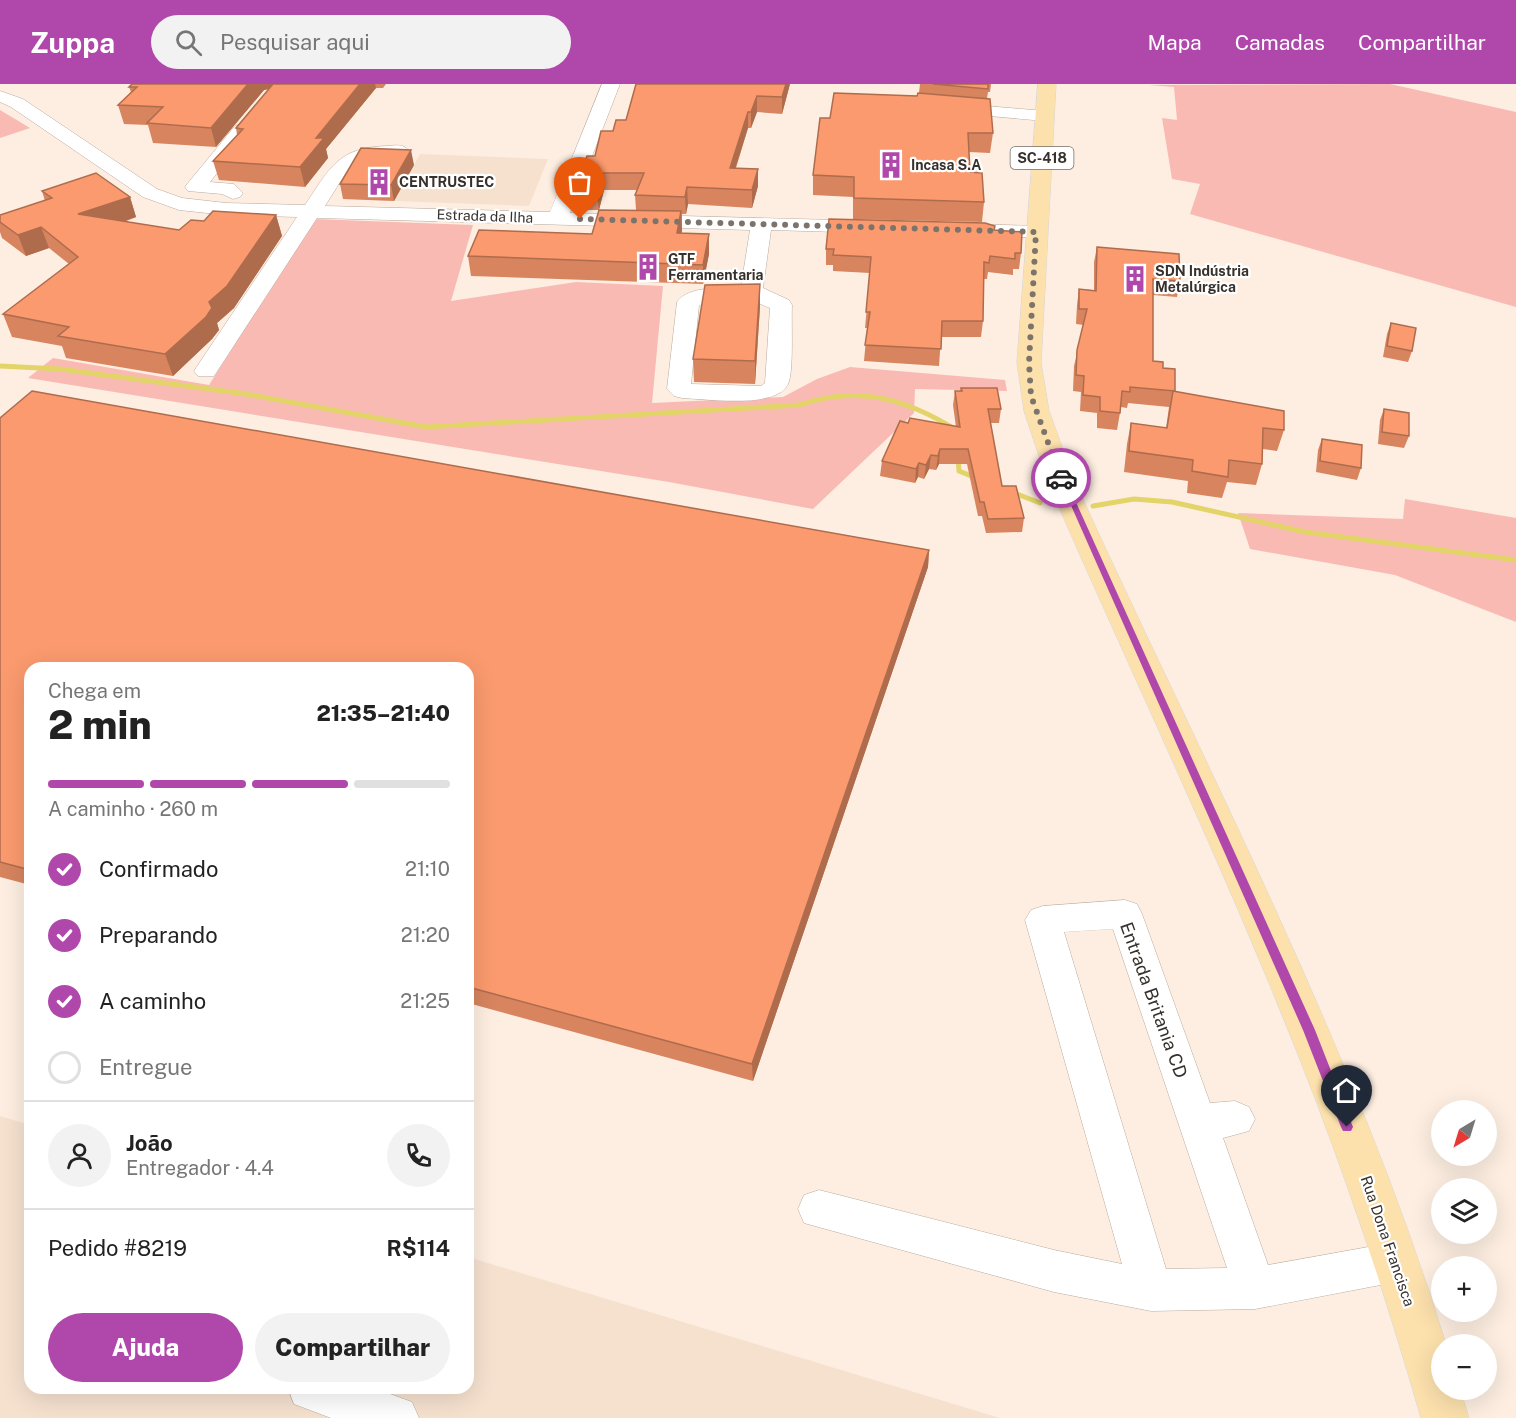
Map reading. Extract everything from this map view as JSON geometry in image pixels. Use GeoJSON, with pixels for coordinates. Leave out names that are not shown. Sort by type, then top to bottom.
{"type":"FeatureCollection","features":[{"type":"Feature","properties":{"kind":"main road","name":"Rua Dona Francisca"},"geometry":{"type":"LineString","coordinates":[[1047,84],[1029,363],[1031,396],[1039,422],[1080,521],[1309,1030],[1396,1262],[1445,1418]]}},
{"type":"Feature","properties":{"kind":"street"},"geometry":{"type":"LineString","coordinates":[[558,218],[611,84]]}},
{"type":"Feature","properties":{"kind":"street","name":"Estrada da Ilha"},"geometry":{"type":"LineString","coordinates":[[0,96],[17,103],[150,193],[179,204],[311,211],[887,227]]}},
{"type":"Feature","properties":{"kind":"street"},"geometry":{"type":"LineString","coordinates":[[932,106],[1045,116]]}},
{"type":"Feature","properties":{"kind":"street"},"geometry":{"type":"LineString","coordinates":[[179,204],[257,112]]}},
{"type":"Feature","properties":{"kind":"street"},"geometry":{"type":"LineString","coordinates":[[206,370],[340,167],[349,160],[370,152],[410,151]]}},
{"type":"Feature","properties":{"kind":"street"},"geometry":{"type":"LineString","coordinates":[[195,187],[215,187],[232,191],[235,195],[226,208]]}},
{"type":"Feature","properties":{"kind":"street"},"geometry":{"type":"LineString","coordinates":[[751,293],[761,239],[760,223]]}},
{"type":"Feature","properties":{"kind":"street"},"geometry":{"type":"LineString","coordinates":[[956,230],[1036,232]]}},
{"type":"Feature","properties":{"kind":"street"},"geometry":{"type":"LineString","coordinates":[[751,293],[763,295],[781,305],[777,383],[772,390],[762,393],[682,392],[679,389],[688,302],[698,297],[751,293]]}},
{"type":"Feature","properties":{"kind":"street","name":"Entrada Britania CD"},"geometry":{"type":"LineString","coordinates":[[1151,1290],[1043,920],[1125,914],[1256,1288]]}},
{"type":"Feature","properties":{"kind":"street"},"geometry":{"type":"LineString","coordinates":[[1197,1122],[1235,1119]]}},
{"type":"Feature","properties":{"kind":"street"},"geometry":{"type":"LineString","coordinates":[[819,1209],[1054,1271],[1151,1290],[1256,1288],[1396,1262]]}},
{"type":"Feature","properties":{"kind":"street"},"geometry":{"type":"LineString","coordinates":[[327,1394],[396,1418]]}},
{"type":"Feature","properties":{"kind":"shaded area"},"geometry":{"type":"Polygon","coordinates":[[[1390,84],[1516,112],[1516,307],[1190,214],[1200,184],[1172,179],[1162,118],[1177,120],[1174,87],[1148,85],[1390,84]]]}},
{"type":"Feature","properties":{"kind":"shaded area"},"geometry":{"type":"Polygon","coordinates":[[[0,110],[30,128],[0,138],[0,110]]]}},
{"type":"Feature","properties":{"kind":"shaded area"},"geometry":{"type":"Polygon","coordinates":[[[420,154],[548,159],[529,206],[343,199],[414,165],[420,154]]]}},
{"type":"Feature","properties":{"kind":"shaded area"},"geometry":{"type":"Polygon","coordinates":[[[314,219],[473,225],[451,301],[576,282],[663,286],[652,403],[783,397],[817,379],[850,367],[1005,380],[1007,391],[915,389],[914,413],[813,509],[669,482],[28,378],[53,358],[209,385],[314,219]]]}},
{"type":"Feature","properties":{"kind":"shaded area"},"geometry":{"type":"Polygon","coordinates":[[[1405,499],[1516,518],[1516,622],[1395,575],[1250,549],[1238,513],[1403,519],[1405,499]]]}},
{"type":"Feature","properties":{"kind":"shaded area"},"geometry":{"type":"Polygon","coordinates":[[[0,1116],[24,1123],[24,1394],[474,1394],[474,1259],[1000,1418],[0,1418],[0,1116]]]}},
{"type":"Feature","properties":{"kind":"building"},"geometry":{"type":"Polygon","coordinates":[[[132,84],[248,84],[211,128],[147,123],[163,107],[118,105],[137,87],[129,87],[132,84]]]}},
{"type":"Feature","properties":{"kind":"building"},"geometry":{"type":"Polygon","coordinates":[[[273,84],[360,84],[316,138],[324,138],[300,167],[213,161],[243,129],[236,128],[273,84]]]}},
{"type":"Feature","properties":{"kind":"building"},"geometry":{"type":"Polygon","coordinates":[[[636,84],[786,84],[782,97],[757,96],[751,112],[748,112],[730,168],[758,169],[752,190],[687,187],[685,197],[635,195],[644,173],[602,173],[597,193],[572,193],[587,156],[595,156],[601,131],[613,131],[616,120],[626,120],[636,84]]]}},
{"type":"Feature","properties":{"kind":"building"},"geometry":{"type":"Polygon","coordinates":[[[933,84],[988,84],[988,89],[933,84]]]}},
{"type":"Feature","properties":{"kind":"building","name":"Incasa S.A"},"geometry":{"type":"Polygon","coordinates":[[[834,93],[917,96],[918,93],[990,99],[993,133],[968,133],[970,172],[982,173],[984,202],[854,198],[854,177],[813,175],[820,118],[830,118],[834,93]]]}},
{"type":"Feature","properties":{"kind":"building"},"geometry":{"type":"Polygon","coordinates":[[[361,148],[411,150],[391,185],[340,184],[361,148]]]}},
{"type":"Feature","properties":{"kind":"building"},"geometry":{"type":"Polygon","coordinates":[[[96,173],[130,197],[78,214],[179,230],[191,220],[204,221],[213,211],[276,215],[227,286],[209,302],[212,308],[206,317],[165,354],[58,336],[69,327],[3,314],[78,257],[41,227],[18,235],[0,222],[0,215],[52,198],[42,191],[96,173]]]}},
{"type":"Feature","properties":{"kind":"building"},"geometry":{"type":"Polygon","coordinates":[[[599,210],[681,211],[677,233],[709,234],[703,265],[468,256],[479,230],[592,234],[599,210]]]}},
{"type":"Feature","properties":{"kind":"building"},"geometry":{"type":"Polygon","coordinates":[[[829,219],[985,223],[995,226],[994,230],[1022,232],[1021,253],[1015,253],[1015,259],[990,256],[989,263],[984,262],[983,321],[942,321],[941,349],[865,345],[870,312],[866,312],[871,257],[833,255],[834,249],[826,249],[829,219]]]}},
{"type":"Feature","properties":{"kind":"building"},"geometry":{"type":"Polygon","coordinates":[[[1097,247],[1179,254],[1180,281],[1153,279],[1153,361],[1163,362],[1163,368],[1175,369],[1175,391],[1130,387],[1130,392],[1122,391],[1120,413],[1100,411],[1100,397],[1083,395],[1084,376],[1076,375],[1077,350],[1087,309],[1079,309],[1079,289],[1096,291],[1097,247]]]}},
{"type":"Feature","properties":{"kind":"building"},"geometry":{"type":"Polygon","coordinates":[[[760,284],[755,361],[693,359],[705,285],[760,284]]]}},
{"type":"Feature","properties":{"kind":"building"},"geometry":{"type":"Polygon","coordinates":[[[1391,323],[1416,328],[1412,351],[1387,346],[1391,323]]]}},
{"type":"Feature","properties":{"kind":"building"},"geometry":{"type":"Polygon","coordinates":[[[961,388],[997,388],[1001,409],[988,409],[1002,486],[1016,486],[1024,518],[988,519],[984,502],[980,502],[968,449],[940,449],[938,456],[931,455],[926,465],[919,463],[916,469],[882,461],[900,421],[908,423],[910,418],[960,427],[955,391],[962,391],[961,388]]]}},
{"type":"Feature","properties":{"kind":"building"},"geometry":{"type":"Polygon","coordinates":[[[32,391],[929,550],[752,1064],[474,989],[474,662],[24,662],[24,868],[0,862],[0,418],[32,391]]]}},
{"type":"Feature","properties":{"kind":"building"},"geometry":{"type":"Polygon","coordinates":[[[1173,391],[1284,411],[1284,430],[1263,428],[1262,464],[1229,460],[1228,477],[1192,471],[1193,460],[1129,451],[1131,423],[1167,428],[1173,391]]]}},
{"type":"Feature","properties":{"kind":"building"},"geometry":{"type":"Polygon","coordinates":[[[1384,409],[1409,413],[1409,436],[1382,432],[1384,409]]]}},
{"type":"Feature","properties":{"kind":"building"},"geometry":{"type":"Polygon","coordinates":[[[1322,439],[1362,445],[1361,468],[1320,461],[1322,439]]]}},
{"type":"Feature","properties":{"kind":"waterway"},"geometry":{"type":"LineString","coordinates":[[0,366],[60,369],[246,394],[426,427],[799,405],[821,399],[862,396],[900,403],[919,410],[958,431]]}},
{"type":"Feature","properties":{"kind":"waterway"},"geometry":{"type":"LineString","coordinates":[[958,456],[959,471],[976,478]]}},
{"type":"Feature","properties":{"kind":"waterway"},"geometry":{"type":"LineString","coordinates":[[1012,492],[1040,503]]}},
{"type":"Feature","properties":{"kind":"waterway"},"geometry":{"type":"LineString","coordinates":[[1093,506],[1134,499],[1172,502],[1305,532],[1516,560]]}},
{"type":"Feature","properties":{"kind":"way so far"},"geometry":{"type":"LineString","coordinates":[[580,219],[1036,232],[1029,363],[1031,396],[1061,478]]}},
{"type":"Feature","properties":{"kind":"place","name":"Incasa S.A"},"geometry":{"type":"Point","coordinates":[891,165]}},
{"type":"Feature","properties":{"kind":"place","name":"CENTRUSTEC"},"geometry":{"type":"Point","coordinates":[379,182]}},
{"type":"Feature","properties":{"kind":"place","name":"GTF Ferramentaria"},"geometry":{"type":"Point","coordinates":[648,267]}},
{"type":"Feature","properties":{"kind":"place","name":"SDN Indústria Metalúrgica"},"geometry":{"type":"Point","coordinates":[1135,279]}},
{"type":"Feature","properties":{"kind":"route"},"geometry":{"type":"LineString","coordinates":[[1061,478],[1309,1030],[1347,1127]]}}]}
